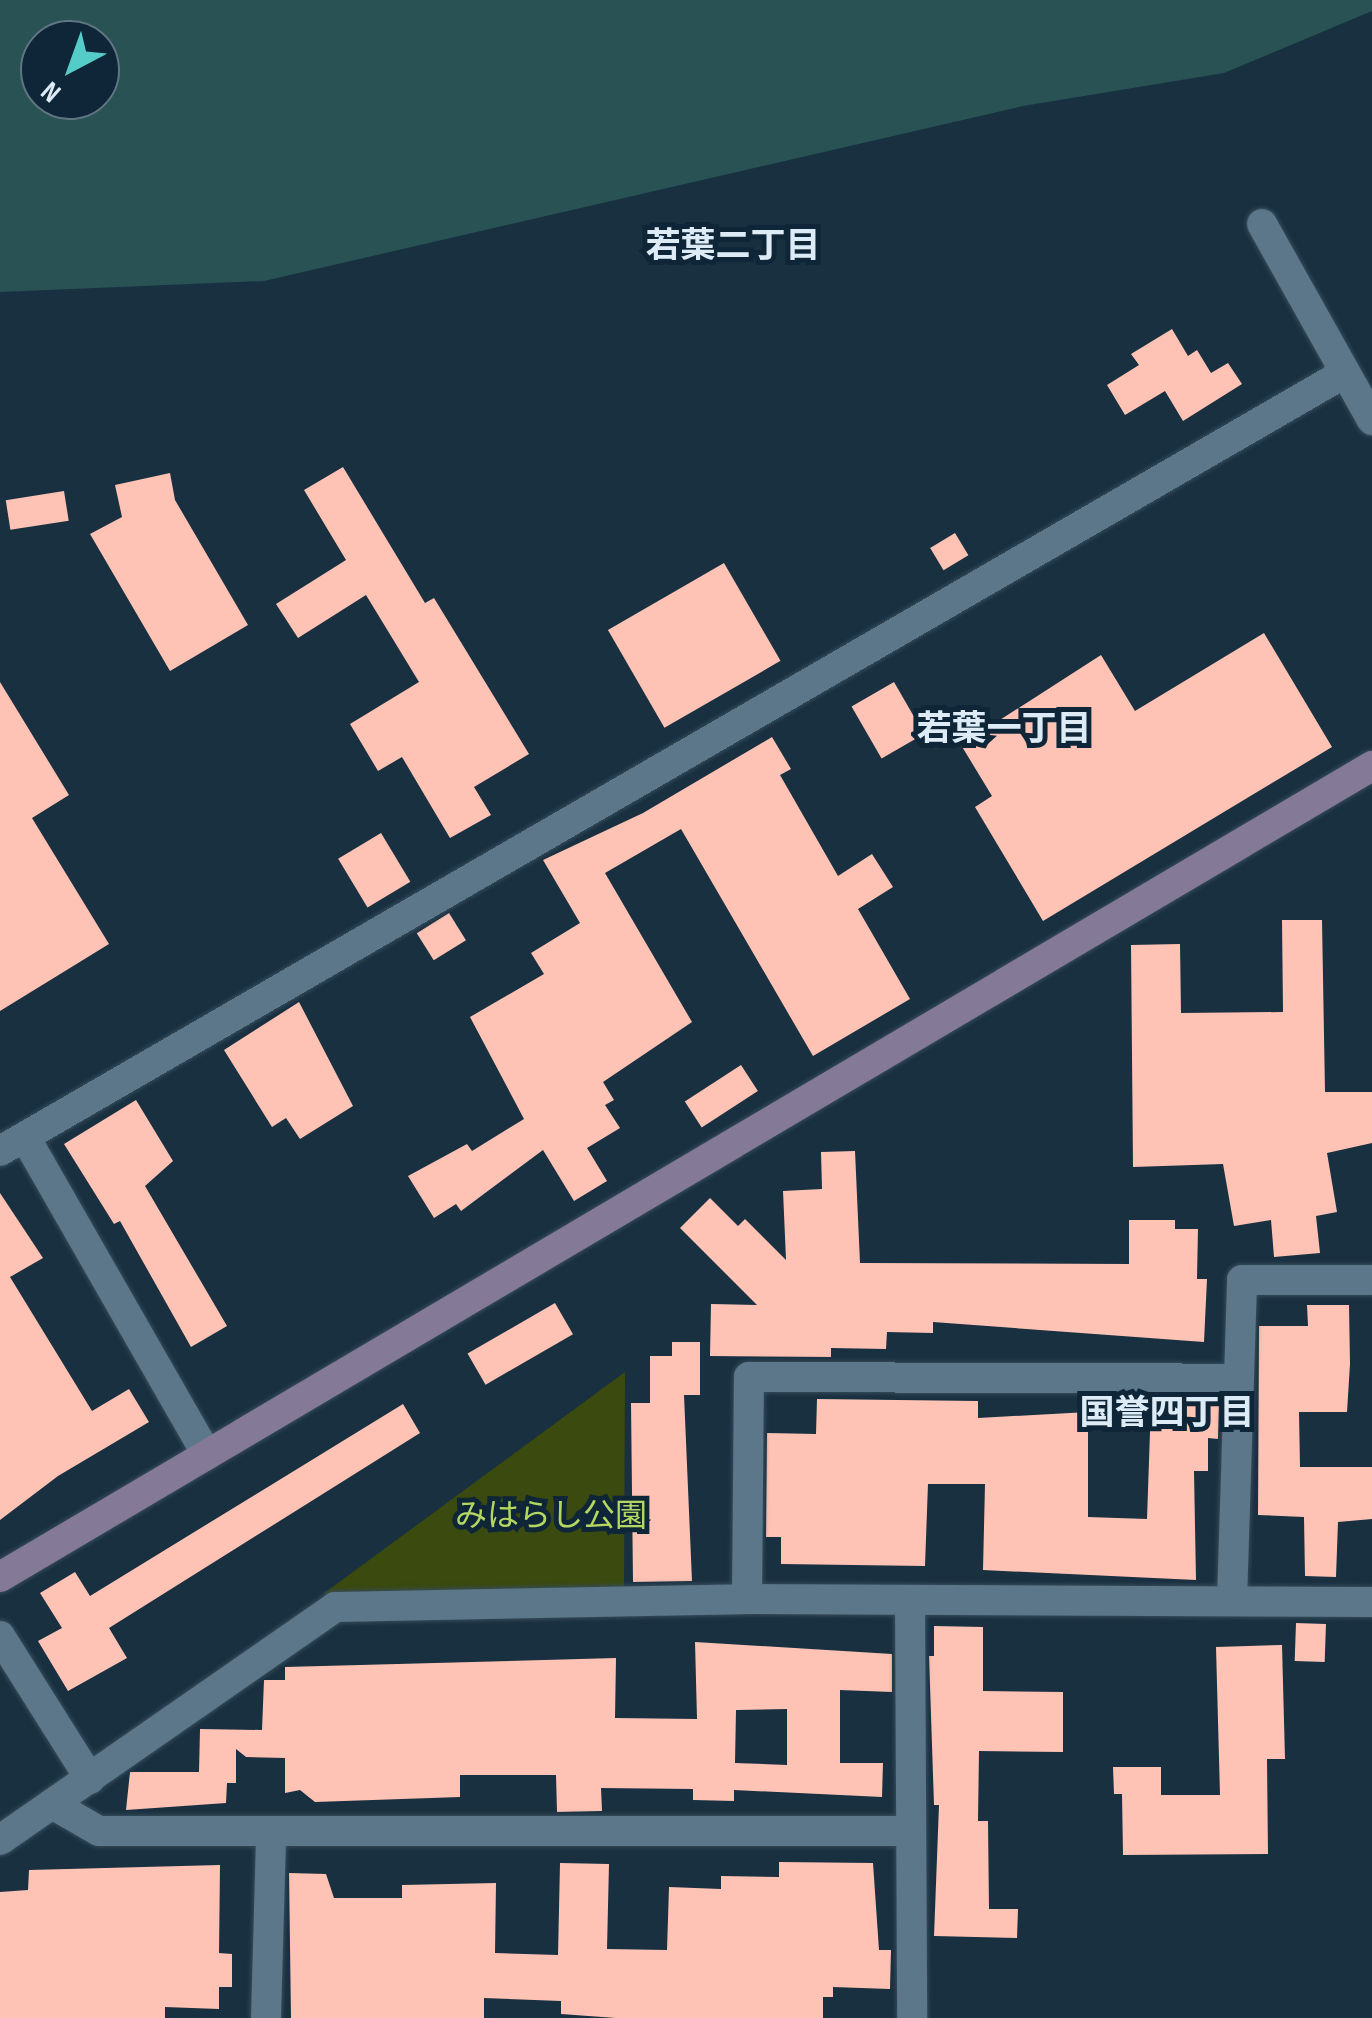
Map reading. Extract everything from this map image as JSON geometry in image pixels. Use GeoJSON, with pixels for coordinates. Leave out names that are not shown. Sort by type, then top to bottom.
{"type":"FeatureCollection","features":[{"type":"Feature","properties":{"kind":"street"},"geometry":{"type":"LineString","coordinates":[[1262,224],[1372,420]]}},
{"type":"Feature","properties":{"kind":"street"},"geometry":{"type":"LineString","coordinates":[[207,1454],[12,1144],[1345,373]]}},
{"type":"Feature","properties":{"kind":"street"},"geometry":{"type":"LineString","coordinates":[[0,1577],[1372,766]]}},
{"type":"Feature","properties":{"kind":"street"},"geometry":{"type":"LineString","coordinates":[[1232,1601],[1242,1280],[1372,1280]]}},
{"type":"Feature","properties":{"kind":"street"},"geometry":{"type":"LineString","coordinates":[[747,1599],[749,1377],[1236,1379]]}},
{"type":"Feature","properties":{"kind":"street"},"geometry":{"type":"LineString","coordinates":[[0,1840],[335,1607],[747,1599],[1372,1602]]}},
{"type":"Feature","properties":{"kind":"street"},"geometry":{"type":"LineString","coordinates":[[910,1600],[912,2018]]}},
{"type":"Feature","properties":{"kind":"street"},"geometry":{"type":"LineString","coordinates":[[0,1636],[90,1779]]}},
{"type":"Feature","properties":{"kind":"street"},"geometry":{"type":"LineString","coordinates":[[52,1804],[99,1832],[910,1831]]}},
{"type":"Feature","properties":{"kind":"street"},"geometry":{"type":"LineString","coordinates":[[266,2018],[270,1834]]}},
{"type":"Feature","properties":{"kind":"green space","name":"みはらし公園"},"geometry":{"type":"Polygon","coordinates":[[[625,1372],[624,1589],[323,1594],[625,1372]]]}},
{"type":"Feature","properties":{"kind":"shaded area"},"geometry":{"type":"Polygon","coordinates":[[[0,0],[1372,0],[1372,11],[1224,73],[1023,106],[264,281],[0,292],[0,0]]]}},
{"type":"Feature","properties":{"kind":"building"},"geometry":{"type":"Polygon","coordinates":[[[1172,329],[1188,356],[1197,350],[1211,373],[1228,363],[1242,384],[1183,421],[1165,391],[1125,415],[1107,385],[1139,365],[1131,354],[1172,329]]]}},
{"type":"Feature","properties":{"kind":"building"},"geometry":{"type":"Polygon","coordinates":[[[343,467],[425,603],[434,598],[529,754],[474,787],[491,815],[450,838],[402,757],[378,771],[350,724],[419,682],[366,595],[298,638],[276,604],[346,560],[304,490],[343,467]]]}},
{"type":"Feature","properties":{"kind":"building"},"geometry":{"type":"Polygon","coordinates":[[[170,473],[175,500],[248,625],[170,671],[90,534],[122,517],[115,485],[170,473]]]}},
{"type":"Feature","properties":{"kind":"building"},"geometry":{"type":"Polygon","coordinates":[[[64,491],[69,521],[10,530],[6,500],[64,491]]]}},
{"type":"Feature","properties":{"kind":"building"},"geometry":{"type":"Polygon","coordinates":[[[955,533],[968,555],[944,570],[930,548],[955,533]]]}},
{"type":"Feature","properties":{"kind":"building"},"geometry":{"type":"Polygon","coordinates":[[[724,563],[780,661],[664,728],[608,630],[724,563]]]}},
{"type":"Feature","properties":{"kind":"building"},"geometry":{"type":"Polygon","coordinates":[[[1264,633],[1332,747],[1043,921],[975,807],[992,796],[961,745],[1101,655],[1135,711],[1264,633]]]}},
{"type":"Feature","properties":{"kind":"building"},"geometry":{"type":"Polygon","coordinates":[[[0,682],[69,795],[32,818],[109,944],[0,1011],[0,682]]]}},
{"type":"Feature","properties":{"kind":"building"},"geometry":{"type":"Polygon","coordinates":[[[894,682],[924,734],[882,758],[852,706],[894,682]]]}},
{"type":"Feature","properties":{"kind":"building"},"geometry":{"type":"Polygon","coordinates":[[[772,737],[791,769],[780,775],[838,876],[872,854],[893,887],[858,909],[910,999],[813,1056],[681,829],[605,873],[692,1022],[603,1082],[614,1100],[605,1105],[620,1128],[587,1148],[607,1181],[574,1201],[543,1150],[461,1211],[456,1204],[434,1218],[408,1176],[467,1144],[472,1151],[524,1119],[470,1017],[544,974],[531,953],[580,923],[543,860],[643,813],[772,737]]]}},
{"type":"Feature","properties":{"kind":"building"},"geometry":{"type":"Polygon","coordinates":[[[381,833],[410,882],[367,908],[338,859],[381,833]]]}},
{"type":"Feature","properties":{"kind":"building"},"geometry":{"type":"Polygon","coordinates":[[[449,913],[466,940],[434,960],[417,933],[449,913]]]}},
{"type":"Feature","properties":{"kind":"building"},"geometry":{"type":"Polygon","coordinates":[[[1282,920],[1322,920],[1325,1092],[1372,1092],[1372,1143],[1327,1153],[1337,1212],[1316,1216],[1320,1253],[1274,1257],[1271,1220],[1234,1226],[1223,1164],[1133,1167],[1131,945],[1180,944],[1181,1013],[1283,1012],[1282,920]]]}},
{"type":"Feature","properties":{"kind":"building"},"geometry":{"type":"Polygon","coordinates":[[[299,1002],[353,1106],[300,1139],[286,1118],[272,1127],[224,1050],[299,1002]]]}},
{"type":"Feature","properties":{"kind":"building"},"geometry":{"type":"Polygon","coordinates":[[[741,1065],[758,1091],[702,1127],[685,1101],[741,1065]]]}},
{"type":"Feature","properties":{"kind":"building"},"geometry":{"type":"Polygon","coordinates":[[[136,1100],[173,1161],[145,1186],[227,1326],[191,1347],[120,1221],[114,1224],[64,1144],[136,1100]]]}},
{"type":"Feature","properties":{"kind":"building"},"geometry":{"type":"Polygon","coordinates":[[[855,1151],[860,1263],[1129,1264],[1129,1220],[1175,1220],[1175,1229],[1198,1229],[1197,1279],[1207,1279],[1204,1342],[933,1322],[933,1333],[887,1332],[886,1349],[831,1348],[831,1357],[710,1356],[711,1304],[757,1305],[680,1228],[710,1198],[738,1226],[745,1219],[786,1260],[783,1191],[822,1189],[821,1152],[855,1151]]]}},
{"type":"Feature","properties":{"kind":"building"},"geometry":{"type":"Polygon","coordinates":[[[0,1193],[43,1258],[10,1277],[92,1411],[129,1389],[149,1422],[58,1476],[0,1520],[0,1193]]]}},
{"type":"Feature","properties":{"kind":"building"},"geometry":{"type":"Polygon","coordinates":[[[555,1303],[573,1334],[486,1385],[468,1354],[555,1303]]]}},
{"type":"Feature","properties":{"kind":"building"},"geometry":{"type":"Polygon","coordinates":[[[1307,1305],[1349,1305],[1350,1364],[1347,1412],[1299,1412],[1300,1467],[1372,1467],[1372,1519],[1338,1522],[1336,1577],[1305,1576],[1304,1517],[1258,1515],[1259,1326],[1308,1326],[1307,1305]]]}},
{"type":"Feature","properties":{"kind":"building"},"geometry":{"type":"Polygon","coordinates":[[[672,1342],[700,1342],[700,1395],[684,1395],[692,1581],[633,1582],[631,1403],[650,1403],[650,1356],[672,1356],[672,1342]]]}},
{"type":"Feature","properties":{"kind":"building"},"geometry":{"type":"Polygon","coordinates":[[[817,1399],[978,1401],[978,1418],[1088,1412],[1088,1517],[1147,1519],[1151,1403],[1219,1402],[1218,1439],[1208,1438],[1208,1471],[1194,1471],[1196,1580],[983,1570],[985,1484],[928,1484],[925,1566],[781,1564],[781,1537],[766,1537],[767,1433],[816,1434],[817,1399]]]}},
{"type":"Feature","properties":{"kind":"building"},"geometry":{"type":"Polygon","coordinates":[[[403,1404],[420,1433],[109,1628],[127,1658],[68,1691],[38,1641],[62,1628],[40,1593],[75,1572],[90,1596],[403,1404]]]}},
{"type":"Feature","properties":{"kind":"building"},"geometry":{"type":"Polygon","coordinates":[[[1296,1623],[1326,1624],[1325,1662],[1295,1661],[1296,1623]]]}},
{"type":"Feature","properties":{"kind":"building"},"geometry":{"type":"Polygon","coordinates":[[[934,1626],[983,1627],[983,1691],[1063,1692],[1063,1752],[979,1751],[978,1821],[988,1821],[989,1909],[1018,1909],[1017,1938],[934,1936],[939,1805],[934,1805],[929,1656],[934,1656],[934,1626]]]}},
{"type":"Feature","properties":{"kind":"building"},"geometry":{"type":"Polygon","coordinates":[[[695,1642],[892,1654],[892,1692],[840,1690],[840,1763],[883,1763],[882,1797],[734,1790],[734,1801],[693,1800],[693,1789],[601,1788],[602,1811],[557,1812],[556,1775],[460,1775],[460,1797],[315,1802],[300,1790],[285,1793],[285,1758],[246,1757],[236,1749],[236,1783],[227,1783],[226,1803],[126,1810],[130,1772],[199,1772],[200,1729],[262,1730],[264,1680],[285,1680],[285,1667],[616,1658],[615,1718],[697,1719],[695,1642]],[[787,1709],[736,1710],[735,1763],[787,1765],[787,1709]]]}},
{"type":"Feature","properties":{"kind":"building"},"geometry":{"type":"Polygon","coordinates":[[[1282,1645],[1285,1759],[1267,1759],[1268,1854],[1123,1855],[1122,1794],[1114,1794],[1113,1767],[1161,1767],[1161,1795],[1220,1795],[1216,1647],[1282,1645]]]}},
{"type":"Feature","properties":{"kind":"building"},"geometry":{"type":"Polygon","coordinates":[[[779,1862],[873,1863],[879,1950],[891,1950],[890,1989],[833,1987],[833,1997],[823,1997],[823,2018],[616,2018],[561,2014],[561,2001],[484,1998],[484,2018],[291,2018],[289,1873],[326,1874],[334,1898],[402,1898],[402,1885],[496,1883],[495,1953],[558,1955],[560,1863],[609,1864],[607,1949],[667,1950],[669,1887],[721,1889],[721,1876],[779,1877],[779,1862]]]}},
{"type":"Feature","properties":{"kind":"building"},"geometry":{"type":"Polygon","coordinates":[[[220,1865],[219,1953],[232,1954],[232,1987],[219,1987],[219,2009],[165,2007],[165,2018],[0,2018],[0,1892],[28,1890],[29,1870],[220,1865]]]}},
{"type":"Feature","properties":{"kind":"district","name":"若葉二丁目"},"geometry":{"type":"Point","coordinates":[733,247]}},
{"type":"Feature","properties":{"kind":"district","name":"若葉一丁目"},"geometry":{"type":"Point","coordinates":[1004,730]}},
{"type":"Feature","properties":{"kind":"district","name":"国誉四丁目"},"geometry":{"type":"Point","coordinates":[1167,1414]}}]}
